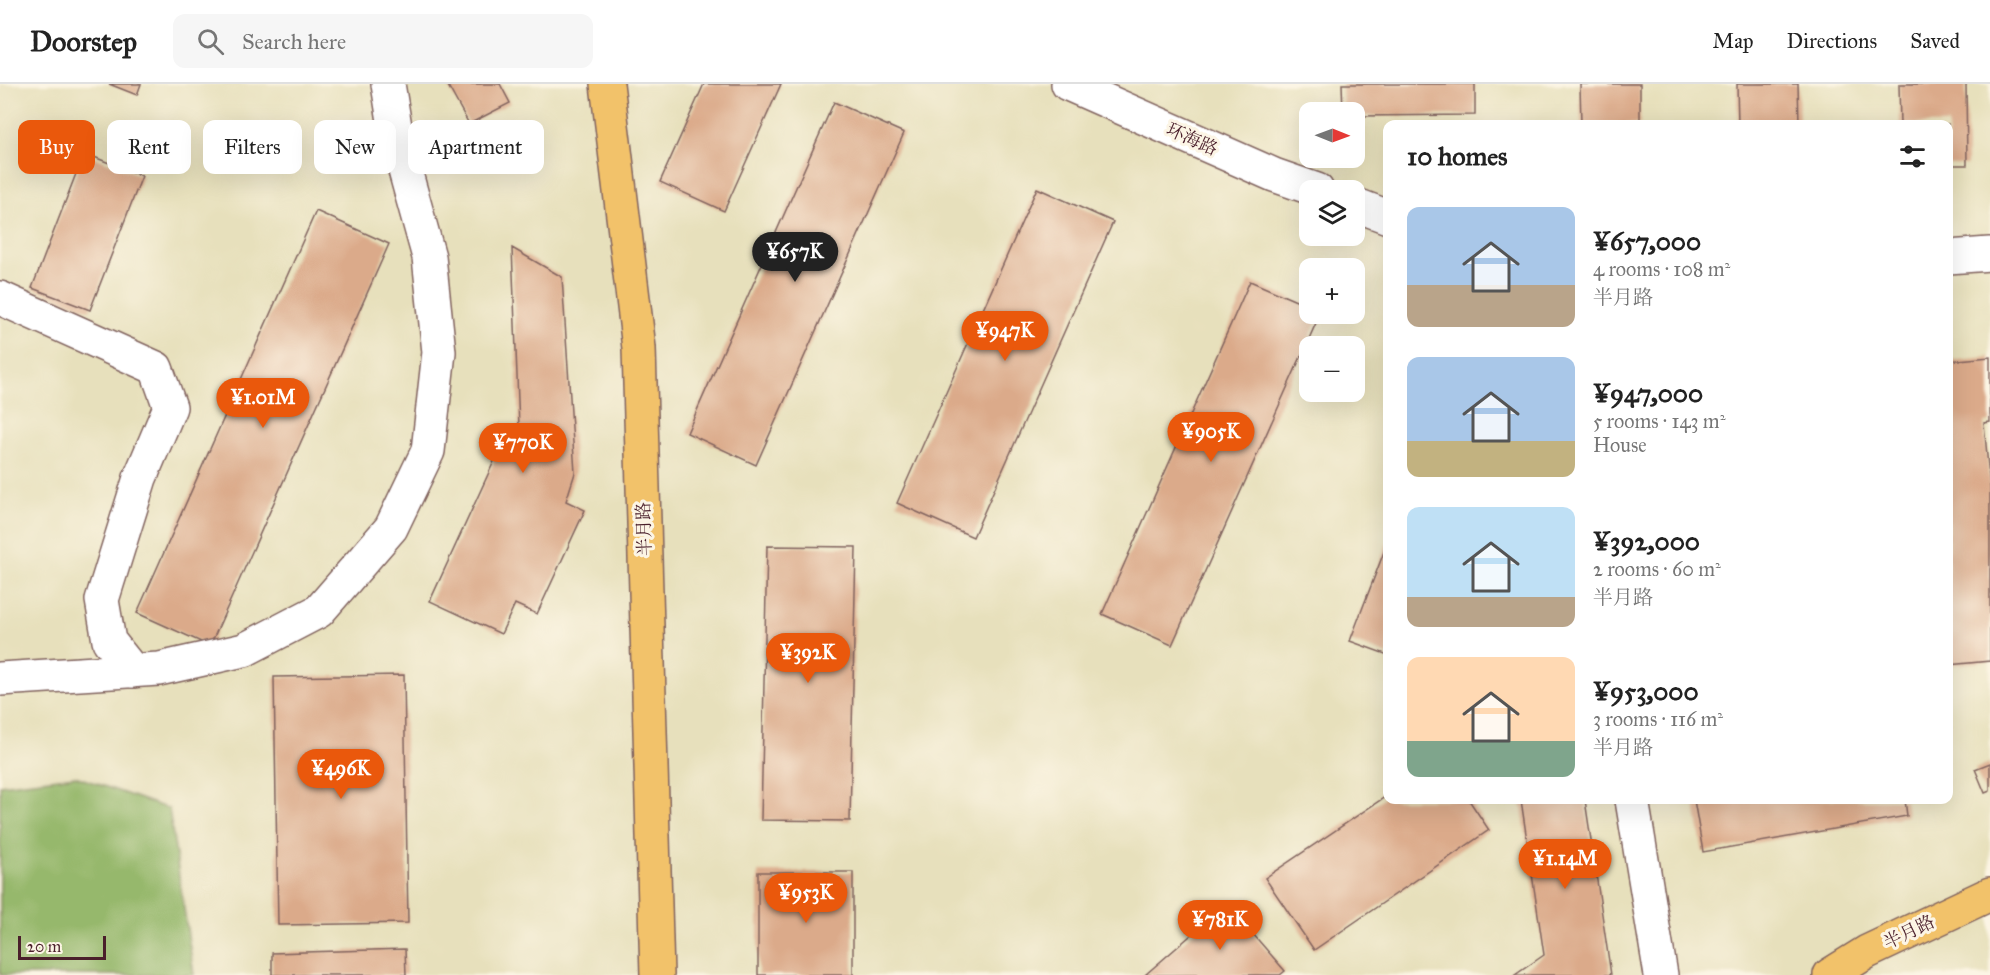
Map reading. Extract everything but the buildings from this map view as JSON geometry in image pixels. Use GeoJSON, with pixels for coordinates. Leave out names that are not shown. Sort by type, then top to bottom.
{"type":"FeatureCollection","features":[{"type":"Feature","properties":{"kind":"main road","name":"半月路"},"geometry":{"type":"LineString","coordinates":[[607,84],[639,348],[657,975]]}},
{"type":"Feature","properties":{"kind":"main road","name":"半月路"},"geometry":{"type":"LineString","coordinates":[[1830,975],[1867,952],[1990,894]]}},
{"type":"Feature","properties":{"kind":"street"},"geometry":{"type":"LineString","coordinates":[[0,679],[159,669],[244,650],[319,611],[391,528],[428,451],[439,352],[429,257],[398,145],[388,84]]}},
{"type":"Feature","properties":{"kind":"street","name":"环海路"},"geometry":{"type":"LineString","coordinates":[[1068,84],[1274,175],[1299,184]]}},
{"type":"Feature","properties":{"kind":"street"},"geometry":{"type":"LineString","coordinates":[[1365,208],[1383,215]]}},
{"type":"Feature","properties":{"kind":"street"},"geometry":{"type":"LineString","coordinates":[[1953,257],[1990,254]]}},
{"type":"Feature","properties":{"kind":"street"},"geometry":{"type":"LineString","coordinates":[[0,298],[156,368],[171,407],[140,477],[102,600],[109,641],[133,671]]}},
{"type":"Feature","properties":{"kind":"street"},"geometry":{"type":"LineString","coordinates":[[1633,804],[1661,975]]}},
{"type":"Feature","properties":{"kind":"green space"},"geometry":{"type":"Polygon","coordinates":[[[75,776],[169,809],[194,975],[0,975],[0,785],[75,776]]]}}]}
